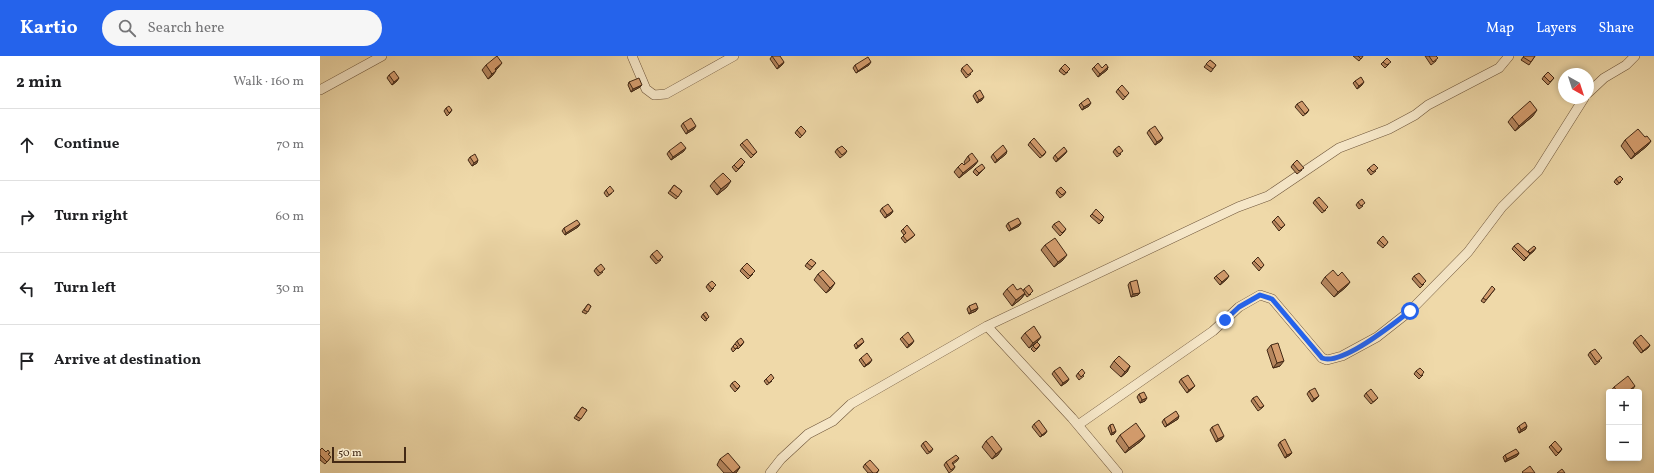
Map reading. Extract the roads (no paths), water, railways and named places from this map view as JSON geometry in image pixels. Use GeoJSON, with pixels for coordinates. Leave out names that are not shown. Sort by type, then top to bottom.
{"type":"FeatureCollection","features":[{"type":"Feature","properties":{"kind":"street"},"geometry":{"type":"LineString","coordinates":[[320,90],[382,56]]}},
{"type":"Feature","properties":{"kind":"street"},"geometry":{"type":"LineString","coordinates":[[632,56],[646,89],[654,95],[666,94],[734,56]]}},
{"type":"Feature","properties":{"kind":"street"},"geometry":{"type":"LineString","coordinates":[[770,473],[781,458],[808,434],[833,421],[851,404],[987,326],[1238,207],[1268,196],[1339,148],[1389,129],[1415,115],[1428,105],[1499,68],[1509,56]]}},
{"type":"Feature","properties":{"kind":"street"},"geometry":{"type":"LineString","coordinates":[[1594,88],[1604,78],[1626,65],[1635,56]]}},
{"type":"Feature","properties":{"kind":"street"},"geometry":{"type":"LineString","coordinates":[[1078,425],[1213,331],[1239,307],[1260,295],[1272,299],[1322,358],[1327,360],[1342,356],[1377,337],[1410,311],[1468,252],[1502,207],[1538,171],[1580,104]]}},
{"type":"Feature","properties":{"kind":"street"},"geometry":{"type":"LineString","coordinates":[[987,326],[1078,425],[1118,473]]}}]}
